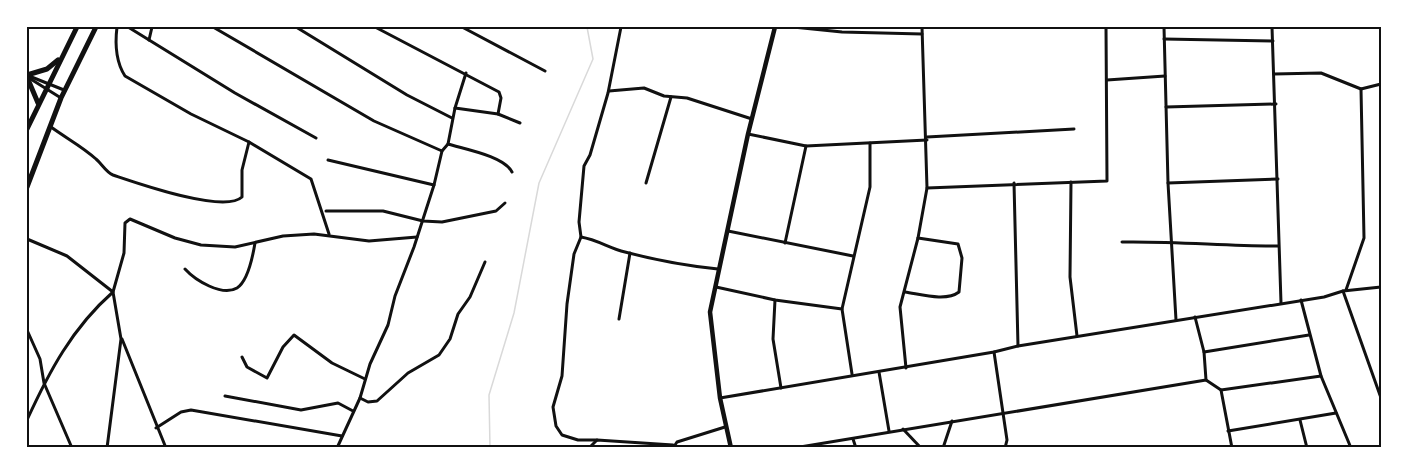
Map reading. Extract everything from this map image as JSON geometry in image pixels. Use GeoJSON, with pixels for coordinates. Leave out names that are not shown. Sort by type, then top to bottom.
{"type":"FeatureCollection","features":[{"type":"Feature","properties":{"kind":"highway"},"geometry":{"type":"LineString","coordinates":[[27,129],[77,27]]}},
{"type":"Feature","properties":{"kind":"highway"},"geometry":{"type":"LineString","coordinates":[[27,188],[64,90],[96,27]]}},
{"type":"Feature","properties":{"kind":"highway"},"geometry":{"type":"LineString","coordinates":[[38,105],[27,76],[47,69],[61,58]]}},
{"type":"Feature","properties":{"kind":"main road"},"geometry":{"type":"LineString","coordinates":[[731,448],[720,398],[710,323],[714,287],[748,134],[775,27]]}},
{"type":"Feature","properties":{"kind":"street"},"geometry":{"type":"LineString","coordinates":[[117,27],[116,42],[120,68],[125,76],[191,114],[249,142],[311,179],[329,234]]}},
{"type":"Feature","properties":{"kind":"street"},"geometry":{"type":"LineString","coordinates":[[128,27],[316,138]]}},
{"type":"Feature","properties":{"kind":"street"},"geometry":{"type":"LineString","coordinates":[[149,40],[152,27]]}},
{"type":"Feature","properties":{"kind":"street"},"geometry":{"type":"LineString","coordinates":[[213,27],[374,121],[442,151]]}},
{"type":"Feature","properties":{"kind":"street"},"geometry":{"type":"LineString","coordinates":[[296,27],[407,95],[452,118]]}},
{"type":"Feature","properties":{"kind":"street"},"geometry":{"type":"LineString","coordinates":[[375,27],[466,73],[501,95],[498,114]]}},
{"type":"Feature","properties":{"kind":"street"},"geometry":{"type":"LineString","coordinates":[[462,27],[545,71]]}},
{"type":"Feature","properties":{"kind":"street"},"geometry":{"type":"LineString","coordinates":[[621,27],[608,93],[590,155],[584,166],[579,222],[581,237],[574,254],[565,323],[562,376],[553,407],[556,426],[562,435],[578,440],[673,447],[725,427]]}},
{"type":"Feature","properties":{"kind":"street"},"geometry":{"type":"LineString","coordinates":[[793,27],[809,30],[866,29],[922,34]]}},
{"type":"Feature","properties":{"kind":"street"},"geometry":{"type":"LineString","coordinates":[[906,368],[900,307],[918,238],[927,188],[922,27]]}},
{"type":"Feature","properties":{"kind":"street"},"geometry":{"type":"LineString","coordinates":[[927,188],[1107,181],[1106,27]]}},
{"type":"Feature","properties":{"kind":"street"},"geometry":{"type":"LineString","coordinates":[[1164,27],[1168,183],[1176,320]]}},
{"type":"Feature","properties":{"kind":"street"},"geometry":{"type":"LineString","coordinates":[[1272,27],[1281,303]]}},
{"type":"Feature","properties":{"kind":"street"},"geometry":{"type":"LineString","coordinates":[[1164,39],[1273,41]]}},
{"type":"Feature","properties":{"kind":"street"},"geometry":{"type":"LineString","coordinates":[[337,448],[360,398],[365,379],[388,325],[395,296],[423,221],[442,151],[448,144],[452,118],[466,73]]}},
{"type":"Feature","properties":{"kind":"street"},"geometry":{"type":"LineString","coordinates":[[1274,74],[1321,73],[1361,89],[1381,84]]}},
{"type":"Feature","properties":{"kind":"street"},"geometry":{"type":"LineString","coordinates":[[27,76],[49,82],[64,90]]}},
{"type":"Feature","properties":{"kind":"street"},"geometry":{"type":"LineString","coordinates":[[27,76],[61,98]]}},
{"type":"Feature","properties":{"kind":"street"},"geometry":{"type":"LineString","coordinates":[[1107,80],[1165,76]]}},
{"type":"Feature","properties":{"kind":"street"},"geometry":{"type":"LineString","coordinates":[[608,93],[610,90],[619,88],[644,88],[671,97],[687,98],[752,119]]}},
{"type":"Feature","properties":{"kind":"street"},"geometry":{"type":"LineString","coordinates":[[1361,89],[1364,238],[1344,291],[1381,398]]}},
{"type":"Feature","properties":{"kind":"street"},"geometry":{"type":"LineString","coordinates":[[646,183],[665,109],[671,97]]}},
{"type":"Feature","properties":{"kind":"street"},"geometry":{"type":"LineString","coordinates":[[1166,107],[1276,104]]}},
{"type":"Feature","properties":{"kind":"street"},"geometry":{"type":"LineString","coordinates":[[455,108],[498,114],[520,123]]}},
{"type":"Feature","properties":{"kind":"street"},"geometry":{"type":"LineString","coordinates":[[49,126],[93,157],[112,174],[197,201],[222,203],[236,202],[242,197],[242,170],[249,142]]}},
{"type":"Feature","properties":{"kind":"street"},"geometry":{"type":"LineString","coordinates":[[748,134],[806,146],[1074,129]]}},
{"type":"Feature","properties":{"kind":"street"},"geometry":{"type":"LineString","coordinates":[[852,375],[842,309],[870,187],[870,143]]}},
{"type":"Feature","properties":{"kind":"street"},"geometry":{"type":"LineString","coordinates":[[448,144],[489,156],[506,164],[512,172]]}},
{"type":"Feature","properties":{"kind":"street"},"geometry":{"type":"LineString","coordinates":[[785,243],[806,146]]}},
{"type":"Feature","properties":{"kind":"street"},"geometry":{"type":"LineString","coordinates":[[328,160],[434,185]]}},
{"type":"Feature","properties":{"kind":"street"},"geometry":{"type":"LineString","coordinates":[[1168,183],[1278,179]]}},
{"type":"Feature","properties":{"kind":"street"},"geometry":{"type":"LineString","coordinates":[[1014,183],[1018,346]]}},
{"type":"Feature","properties":{"kind":"street"},"geometry":{"type":"LineString","coordinates":[[1071,183],[1070,277],[1077,337]]}},
{"type":"Feature","properties":{"kind":"street"},"geometry":{"type":"LineString","coordinates":[[326,211],[383,211],[423,221],[442,222],[496,210],[505,203]]}},
{"type":"Feature","properties":{"kind":"street"},"geometry":{"type":"LineString","coordinates":[[166,448],[122,339],[113,292],[124,253],[127,220],[130,219],[175,238],[201,245],[235,247],[283,236],[329,234],[338,238],[369,241],[417,237]]}},
{"type":"Feature","properties":{"kind":"street"},"geometry":{"type":"LineString","coordinates":[[728,231],[853,256]]}},
{"type":"Feature","properties":{"kind":"street"},"geometry":{"type":"LineString","coordinates":[[581,237],[599,240],[630,253],[692,266],[719,269]]}},
{"type":"Feature","properties":{"kind":"street"},"geometry":{"type":"LineString","coordinates":[[904,291],[937,297],[955,295],[959,292],[962,258],[958,244],[918,238]]}},
{"type":"Feature","properties":{"kind":"street"},"geometry":{"type":"LineString","coordinates":[[27,240],[67,256],[113,292]]}},
{"type":"Feature","properties":{"kind":"street"},"geometry":{"type":"LineString","coordinates":[[1122,242],[1172,241],[1223,246],[1278,246]]}},
{"type":"Feature","properties":{"kind":"street"},"geometry":{"type":"LineString","coordinates":[[185,269],[203,283],[224,290],[236,289],[240,286],[247,270],[255,243]]}},
{"type":"Feature","properties":{"kind":"street"},"geometry":{"type":"LineString","coordinates":[[619,319],[630,253]]}},
{"type":"Feature","properties":{"kind":"street"},"geometry":{"type":"LineString","coordinates":[[360,398],[368,402],[377,401],[408,373],[439,355],[450,339],[458,314],[470,297],[485,262]]}},
{"type":"Feature","properties":{"kind":"street"},"geometry":{"type":"LineString","coordinates":[[714,287],[776,300],[842,309]]}},
{"type":"Feature","properties":{"kind":"street"},"geometry":{"type":"LineString","coordinates":[[720,398],[906,368],[1018,346],[1344,291],[1381,287]]}},
{"type":"Feature","properties":{"kind":"street"},"geometry":{"type":"LineString","coordinates":[[27,420],[44,383],[72,335],[89,313],[113,292]]}},
{"type":"Feature","properties":{"kind":"street"},"geometry":{"type":"LineString","coordinates":[[776,300],[773,339],[781,388]]}},
{"type":"Feature","properties":{"kind":"street"},"geometry":{"type":"LineString","coordinates":[[1301,300],[1321,376],[1351,448]]}},
{"type":"Feature","properties":{"kind":"street"},"geometry":{"type":"LineString","coordinates":[[1195,317],[1204,352],[1206,380],[1221,390],[1232,448]]}},
{"type":"Feature","properties":{"kind":"street"},"geometry":{"type":"LineString","coordinates":[[27,330],[40,359],[44,383],[72,448]]}},
{"type":"Feature","properties":{"kind":"street"},"geometry":{"type":"LineString","coordinates":[[242,357],[247,367],[267,378],[283,347],[294,335],[303,344],[332,363],[365,379]]}},
{"type":"Feature","properties":{"kind":"street"},"geometry":{"type":"LineString","coordinates":[[1204,352],[1309,335]]}},
{"type":"Feature","properties":{"kind":"street"},"geometry":{"type":"LineString","coordinates":[[106,448],[122,339]]}},
{"type":"Feature","properties":{"kind":"street"},"geometry":{"type":"LineString","coordinates":[[994,352],[1007,440],[1005,448]]}},
{"type":"Feature","properties":{"kind":"street"},"geometry":{"type":"LineString","coordinates":[[879,372],[889,431]]}},
{"type":"Feature","properties":{"kind":"street"},"geometry":{"type":"LineString","coordinates":[[1221,390],[1321,376]]}},
{"type":"Feature","properties":{"kind":"street"},"geometry":{"type":"LineString","coordinates":[[794,448],[952,420],[1002,414],[1206,380]]}},
{"type":"Feature","properties":{"kind":"street"},"geometry":{"type":"LineString","coordinates":[[225,396],[302,410],[338,403],[353,411]]}},
{"type":"Feature","properties":{"kind":"street"},"geometry":{"type":"LineString","coordinates":[[156,428],[181,412],[191,410],[342,436]]}},
{"type":"Feature","properties":{"kind":"street"},"geometry":{"type":"LineString","coordinates":[[1228,431],[1336,413]]}},
{"type":"Feature","properties":{"kind":"street"},"geometry":{"type":"LineString","coordinates":[[943,448],[952,420]]}},
{"type":"Feature","properties":{"kind":"street"},"geometry":{"type":"LineString","coordinates":[[1300,420],[1306,448]]}},
{"type":"Feature","properties":{"kind":"street"},"geometry":{"type":"LineString","coordinates":[[903,429],[921,448]]}},
{"type":"Feature","properties":{"kind":"street"},"geometry":{"type":"LineString","coordinates":[[854,439],[856,448]]}},
{"type":"Feature","properties":{"kind":"street"},"geometry":{"type":"LineString","coordinates":[[589,448],[597,440]]}},
{"type":"Feature","properties":{"kind":"waterway"},"geometry":{"type":"LineString","coordinates":[[490,448],[489,395],[514,313],[539,183],[593,59],[587,27]]}}]}
